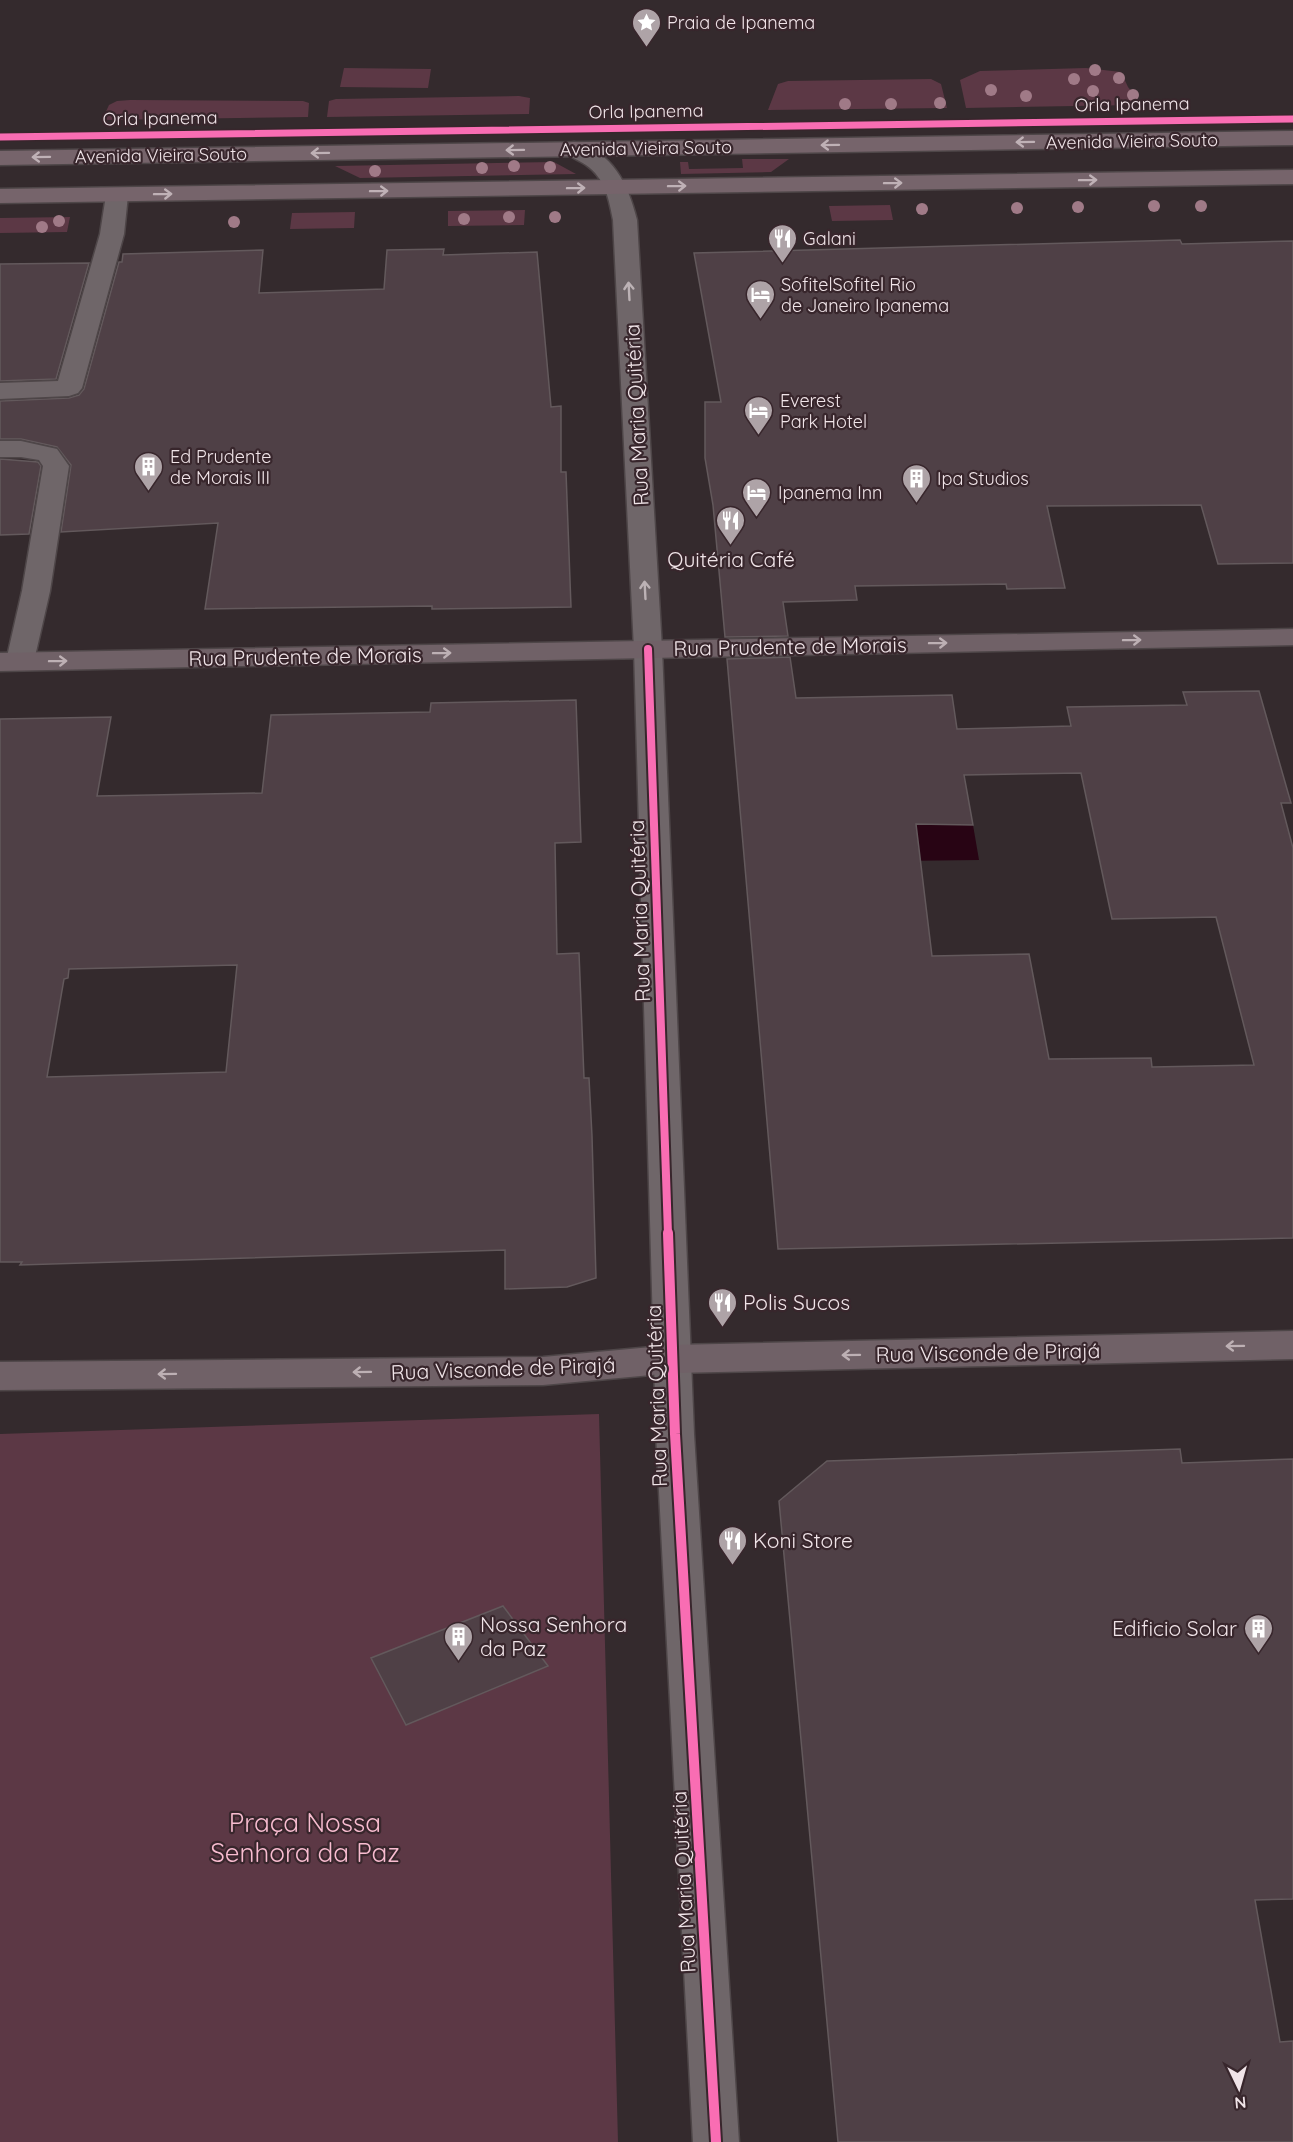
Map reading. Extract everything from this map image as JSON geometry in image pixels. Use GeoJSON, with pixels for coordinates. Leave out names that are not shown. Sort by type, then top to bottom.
{"type":"FeatureCollection","features":[{"type":"Feature","properties":{"kind":"highway","name":"Avenida Vieira Souto"},"geometry":{"type":"LineString","coordinates":[[0,158],[1293,138]]}},
{"type":"Feature","properties":{"kind":"highway","name":"Avenida Vieira Souto"},"geometry":{"type":"LineString","coordinates":[[0,196],[1293,177]]}},
{"type":"Feature","properties":{"kind":"main road","name":"Rua Prudente de Morais"},"geometry":{"type":"LineString","coordinates":[[10,662],[1293,637]]}},
{"type":"Feature","properties":{"kind":"main road","name":"Rua Visconde de Pirajá"},"geometry":{"type":"LineString","coordinates":[[0,1376],[543,1371],[673,1359],[1293,1345]]}},
{"type":"Feature","properties":{"kind":"street"},"geometry":{"type":"LineString","coordinates":[[574,148],[593,157],[619,187]]}},
{"type":"Feature","properties":{"kind":"street","name":"Rua Maria Quitéria"},"geometry":{"type":"LineString","coordinates":[[619,187],[625,220],[648,649],[675,1434],[716,2142]]}},
{"type":"Feature","properties":{"kind":"street"},"geometry":{"type":"LineString","coordinates":[[0,391],[69,388],[112,234],[117,195]]}},
{"type":"Feature","properties":{"kind":"street"},"geometry":{"type":"LineString","coordinates":[[0,449],[21,449],[48,454],[57,466],[36,591],[10,662]]}},
{"type":"Feature","properties":{"kind":"green space"},"geometry":{"type":"Polygon","coordinates":[[[344,68],[431,69],[428,88],[340,87],[344,68]]]}},
{"type":"Feature","properties":{"kind":"green space"},"geometry":{"type":"Polygon","coordinates":[[[1086,68],[1121,72],[1128,87],[1137,98],[1134,105],[966,108],[960,80],[980,71],[1086,68]]]}},
{"type":"Feature","properties":{"kind":"green space"},"geometry":{"type":"Polygon","coordinates":[[[931,79],[941,84],[947,108],[768,110],[778,84],[788,81],[931,79]]]}},
{"type":"Feature","properties":{"kind":"green space"},"geometry":{"type":"Polygon","coordinates":[[[519,96],[530,98],[529,114],[327,117],[329,101],[336,99],[519,96]]]}},
{"type":"Feature","properties":{"kind":"green space"},"geometry":{"type":"Polygon","coordinates":[[[117,101],[303,101],[309,103],[308,117],[102,120],[109,105],[117,101]]]}},
{"type":"Feature","properties":{"kind":"green space"},"geometry":{"type":"Polygon","coordinates":[[[742,159],[789,159],[771,172],[681,174],[680,162],[688,162],[689,169],[743,168],[742,159]]]}},
{"type":"Feature","properties":{"kind":"green space"},"geometry":{"type":"Polygon","coordinates":[[[554,162],[576,174],[360,178],[335,166],[554,162]]]}},
{"type":"Feature","properties":{"kind":"green space"},"geometry":{"type":"Polygon","coordinates":[[[890,205],[893,220],[832,221],[829,206],[890,205]]]}},
{"type":"Feature","properties":{"kind":"green space"},"geometry":{"type":"Polygon","coordinates":[[[525,210],[524,225],[448,226],[448,211],[525,210]]]}},
{"type":"Feature","properties":{"kind":"green space"},"geometry":{"type":"Polygon","coordinates":[[[355,212],[354,228],[290,229],[292,213],[355,212]]]}},
{"type":"Feature","properties":{"kind":"green space"},"geometry":{"type":"Polygon","coordinates":[[[70,217],[67,232],[0,233],[0,218],[70,217]]]}},
{"type":"Feature","properties":{"kind":"green space","name":"Praça Nossa Senhora da Paz"},"geometry":{"type":"Polygon","coordinates":[[[599,1414],[618,2142],[0,2142],[0,1434],[599,1414]]]}},
{"type":"Feature","properties":{"kind":"shaded area"},"geometry":{"type":"Polygon","coordinates":[[[892,824],[973,825],[979,860],[897,861],[892,824]]]}},
{"type":"Feature","properties":{"kind":"building"},"geometry":{"type":"Polygon","coordinates":[[[1180,240],[1182,244],[1293,241],[1293,563],[1218,564],[1201,505],[1047,506],[1065,588],[1007,589],[1006,584],[855,586],[857,600],[783,602],[788,636],[725,637],[713,505],[705,458],[705,402],[721,402],[694,253],[1180,240]]]}},
{"type":"Feature","properties":{"kind":"building"},"geometry":{"type":"Polygon","coordinates":[[[444,249],[443,255],[537,252],[551,407],[561,406],[561,472],[566,472],[571,607],[205,609],[218,523],[61,532],[71,465],[57,447],[21,439],[0,439],[0,401],[69,398],[79,395],[84,389],[123,254],[263,250],[259,293],[384,289],[387,250],[444,249]]]}},
{"type":"Feature","properties":{"kind":"building"},"geometry":{"type":"Polygon","coordinates":[[[89,263],[56,379],[0,381],[0,264],[89,263]]]}},
{"type":"Feature","properties":{"kind":"building"},"geometry":{"type":"Polygon","coordinates":[[[0,459],[38,462],[41,466],[29,534],[0,535],[0,459]]]}},
{"type":"Feature","properties":{"kind":"building"},"geometry":{"type":"Polygon","coordinates":[[[790,657],[796,698],[952,695],[957,729],[1071,726],[1067,707],[1187,705],[1183,692],[1259,691],[1291,803],[1281,803],[1293,848],[1293,1238],[778,1249],[727,659],[790,657]],[[1081,773],[964,775],[973,825],[916,824],[932,956],[1029,954],[1049,1059],[1151,1058],[1152,1067],[1254,1065],[1216,917],[1112,919],[1081,773]]]}},
{"type":"Feature","properties":{"kind":"building"},"geometry":{"type":"Polygon","coordinates":[[[576,700],[581,842],[555,843],[557,954],[579,953],[584,1078],[589,1078],[596,1278],[567,1287],[505,1289],[505,1250],[20,1265],[22,1262],[0,1262],[0,719],[111,717],[97,796],[262,793],[271,715],[430,712],[431,703],[576,700]],[[237,965],[69,969],[68,978],[64,979],[47,1077],[226,1072],[237,965]]]}},
{"type":"Feature","properties":{"kind":"building"},"geometry":{"type":"Polygon","coordinates":[[[1180,1449],[1182,1463],[1293,1459],[1293,1899],[1255,1900],[1280,2042],[1293,2041],[1293,2142],[838,2142],[779,1501],[827,1461],[1180,1449]]]}},
{"type":"Feature","properties":{"kind":"building","name":"Nossa Senhora da Paz"},"geometry":{"type":"Polygon","coordinates":[[[503,1606],[548,1666],[406,1725],[371,1658],[503,1606]]]}},
{"type":"Feature","properties":{"kind":"cycle path","name":"Orla Ipanema"},"geometry":{"type":"LineString","coordinates":[[0,137],[1293,119]]}},
{"type":"Feature","properties":{"kind":"cycle path"},"geometry":{"type":"LineString","coordinates":[[648,649],[675,1434],[716,2142]]}},
{"type":"Feature","properties":{"kind":"place","name":"Praia de Ipanema"},"geometry":{"type":"Point","coordinates":[646,48]}},
{"type":"Feature","properties":{"kind":"place","name":"Galani"},"geometry":{"type":"Point","coordinates":[782,264]}},
{"type":"Feature","properties":{"kind":"place","name":"SofitelSofitel Rio de Janeiro Ipanema"},"geometry":{"type":"Point","coordinates":[760,320]}},
{"type":"Feature","properties":{"kind":"place","name":"Everest Park Hotel"},"geometry":{"type":"Point","coordinates":[759,436]}},
{"type":"Feature","properties":{"kind":"place","name":"Ed Prudente de Morais III"},"geometry":{"type":"Point","coordinates":[149,492]}},
{"type":"Feature","properties":{"kind":"place","name":"Ipa Studios"},"geometry":{"type":"Point","coordinates":[916,504]}},
{"type":"Feature","properties":{"kind":"place","name":"Ipanema Inn"},"geometry":{"type":"Point","coordinates":[757,518]}},
{"type":"Feature","properties":{"kind":"place","name":"Quitéria Café"},"geometry":{"type":"Point","coordinates":[731,546]}},
{"type":"Feature","properties":{"kind":"place","name":"Polis Sucos"},"geometry":{"type":"Point","coordinates":[722,1328]}},
{"type":"Feature","properties":{"kind":"place","name":"Koni Store"},"geometry":{"type":"Point","coordinates":[732,1566]}},
{"type":"Feature","properties":{"kind":"place","name":"Edificio Solar"},"geometry":{"type":"Point","coordinates":[1258,1654]}},
{"type":"Feature","properties":{"kind":"place","name":"Nossa Senhora da Paz"},"geometry":{"type":"Point","coordinates":[459,1662]}}]}
